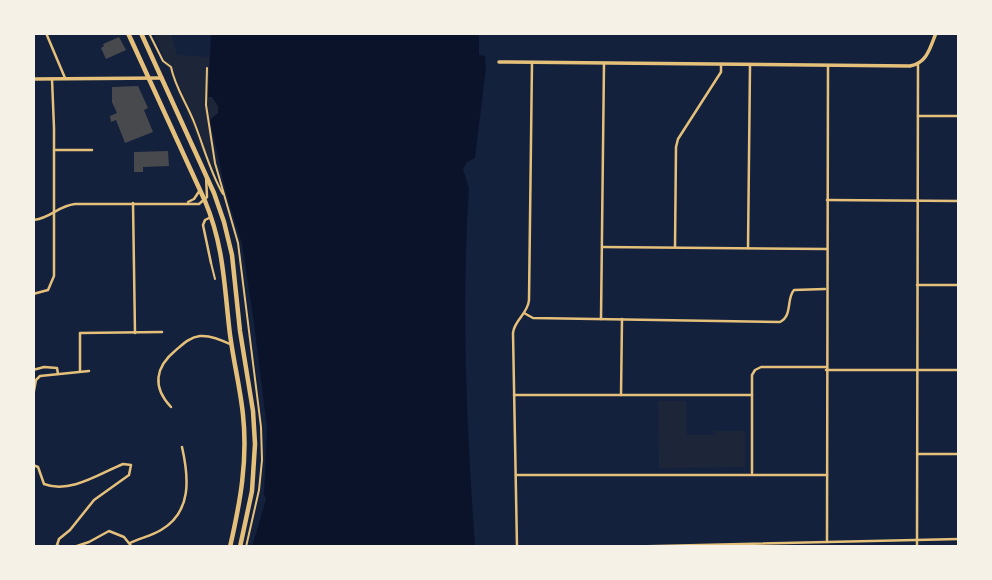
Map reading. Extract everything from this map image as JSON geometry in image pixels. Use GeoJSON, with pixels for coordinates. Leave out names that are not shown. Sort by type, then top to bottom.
{"type":"FeatureCollection","features":[{"type":"Feature","properties":{"kind":"highway"},"geometry":{"type":"LineString","coordinates":[[128,33],[205,201],[224,265],[230,333],[242,406],[245,452],[241,495],[230,547]]}},
{"type":"Feature","properties":{"kind":"highway"},"geometry":{"type":"LineString","coordinates":[[141,33],[220,209],[230,244],[254,420],[253,479],[240,547]]}},
{"type":"Feature","properties":{"kind":"street"},"geometry":{"type":"LineString","coordinates":[[46,33],[65,79]]}},
{"type":"Feature","properties":{"kind":"street"},"geometry":{"type":"LineString","coordinates":[[499,62],[918,65],[926,58],[936,33]]}},
{"type":"Feature","properties":{"kind":"street"},"geometry":{"type":"LineString","coordinates":[[517,547],[513,329],[529,300],[532,62]]}},
{"type":"Feature","properties":{"kind":"street"},"geometry":{"type":"LineString","coordinates":[[601,319],[604,63]]}},
{"type":"Feature","properties":{"kind":"street"},"geometry":{"type":"LineString","coordinates":[[675,247],[678,139],[721,72],[721,64]]}},
{"type":"Feature","properties":{"kind":"street"},"geometry":{"type":"LineString","coordinates":[[748,248],[750,65]]}},
{"type":"Feature","properties":{"kind":"street"},"geometry":{"type":"LineString","coordinates":[[916,547],[918,65]]}},
{"type":"Feature","properties":{"kind":"street"},"geometry":{"type":"LineString","coordinates":[[827,542],[828,66]]}},
{"type":"Feature","properties":{"kind":"street"},"geometry":{"type":"LineString","coordinates":[[33,79],[162,78]]}},
{"type":"Feature","properties":{"kind":"street"},"geometry":{"type":"LineString","coordinates":[[33,294],[50,288],[54,272],[52,79]]}},
{"type":"Feature","properties":{"kind":"street"},"geometry":{"type":"LineString","coordinates":[[918,116],[959,116]]}},
{"type":"Feature","properties":{"kind":"street"},"geometry":{"type":"LineString","coordinates":[[54,150],[92,150]]}},
{"type":"Feature","properties":{"kind":"street"},"geometry":{"type":"LineString","coordinates":[[33,220],[46,218],[69,205],[195,204],[205,201],[208,194],[206,176]]}},
{"type":"Feature","properties":{"kind":"street"},"geometry":{"type":"LineString","coordinates":[[188,202],[194,199],[200,190]]}},
{"type":"Feature","properties":{"kind":"street"},"geometry":{"type":"LineString","coordinates":[[827,200],[959,201]]}},
{"type":"Feature","properties":{"kind":"street"},"geometry":{"type":"LineString","coordinates":[[133,203],[135,333]]}},
{"type":"Feature","properties":{"kind":"street"},"geometry":{"type":"LineString","coordinates":[[211,217],[205,220],[203,225],[211,263]]}},
{"type":"Feature","properties":{"kind":"street"},"geometry":{"type":"LineString","coordinates":[[603,247],[827,248]]}},
{"type":"Feature","properties":{"kind":"street"},"geometry":{"type":"LineString","coordinates":[[917,285],[959,285]]}},
{"type":"Feature","properties":{"kind":"street"},"geometry":{"type":"LineString","coordinates":[[524,313],[533,318],[780,322],[787,316],[790,295],[794,290],[827,289]]}},
{"type":"Feature","properties":{"kind":"street"},"geometry":{"type":"LineString","coordinates":[[621,395],[622,319]]}},
{"type":"Feature","properties":{"kind":"street"},"geometry":{"type":"LineString","coordinates":[[80,371],[80,333],[162,332]]}},
{"type":"Feature","properties":{"kind":"street"},"geometry":{"type":"LineString","coordinates":[[220,339],[230,333]]}},
{"type":"Feature","properties":{"kind":"street"},"geometry":{"type":"LineString","coordinates":[[172,407],[159,388],[163,361],[193,338],[203,336],[220,339],[232,345]]}},
{"type":"Feature","properties":{"kind":"street"},"geometry":{"type":"LineString","coordinates":[[33,370],[51,366],[57,368],[58,373]]}},
{"type":"Feature","properties":{"kind":"street"},"geometry":{"type":"LineString","coordinates":[[752,474],[752,375],[755,370],[761,367],[959,370]]}},
{"type":"Feature","properties":{"kind":"street"},"geometry":{"type":"LineString","coordinates":[[33,396],[38,377],[89,371]]}},
{"type":"Feature","properties":{"kind":"street"},"geometry":{"type":"LineString","coordinates":[[513,395],[752,395]]}},
{"type":"Feature","properties":{"kind":"street"},"geometry":{"type":"LineString","coordinates":[[74,547],[109,531],[124,537],[131,545],[160,531],[174,520],[186,498],[187,477],[182,447]]}},
{"type":"Feature","properties":{"kind":"street"},"geometry":{"type":"LineString","coordinates":[[917,454],[959,454]]}},
{"type":"Feature","properties":{"kind":"street"},"geometry":{"type":"LineString","coordinates":[[33,465],[38,467],[43,483],[59,486],[76,484],[121,465],[131,465],[129,475],[94,500],[72,528],[59,538],[57,544],[61,547]]}},
{"type":"Feature","properties":{"kind":"street"},"geometry":{"type":"LineString","coordinates":[[516,475],[827,475]]}},
{"type":"Feature","properties":{"kind":"street"},"geometry":{"type":"LineString","coordinates":[[615,547],[959,539]]}},
{"type":"Feature","properties":{"kind":"lane"},"geometry":{"type":"LineString","coordinates":[[211,263],[215,279]]}},
{"type":"Feature","properties":{"kind":"path"},"geometry":{"type":"LineString","coordinates":[[149,33],[163,61],[171,67],[175,86],[194,122],[204,156],[224,195],[215,163],[206,105],[207,68]]}},
{"type":"Feature","properties":{"kind":"shaded area"},"geometry":{"type":"Polygon","coordinates":[[[154,33],[171,33],[177,55],[210,57],[208,97],[212,97],[218,106],[218,113],[210,120],[216,173],[205,158],[154,33]]]}},
{"type":"Feature","properties":{"kind":"shaded area"},"geometry":{"type":"Polygon","coordinates":[[[211,33],[479,33],[479,55],[485,56],[486,68],[475,158],[467,162],[463,169],[469,188],[465,278],[466,368],[475,547],[252,547],[266,499],[267,428],[242,244],[226,193],[210,120],[218,113],[218,106],[212,97],[208,97],[211,33]]]}},
{"type":"Feature","properties":{"kind":"shaded area"},"geometry":{"type":"Polygon","coordinates":[[[658,401],[686,401],[687,435],[745,431],[745,467],[659,468],[658,401]]]}},
{"type":"Feature","properties":{"kind":"building"},"geometry":{"type":"Polygon","coordinates":[[[119,37],[126,50],[106,59],[101,48],[103,44],[119,37]]]}},
{"type":"Feature","properties":{"kind":"building"},"geometry":{"type":"Polygon","coordinates":[[[138,86],[148,108],[144,110],[153,132],[125,143],[116,120],[111,122],[110,116],[117,113],[112,102],[112,87],[138,86]]]}},
{"type":"Feature","properties":{"kind":"building"},"geometry":{"type":"Polygon","coordinates":[[[168,151],[169,166],[143,167],[143,172],[134,172],[134,152],[168,151]]]}}]}
